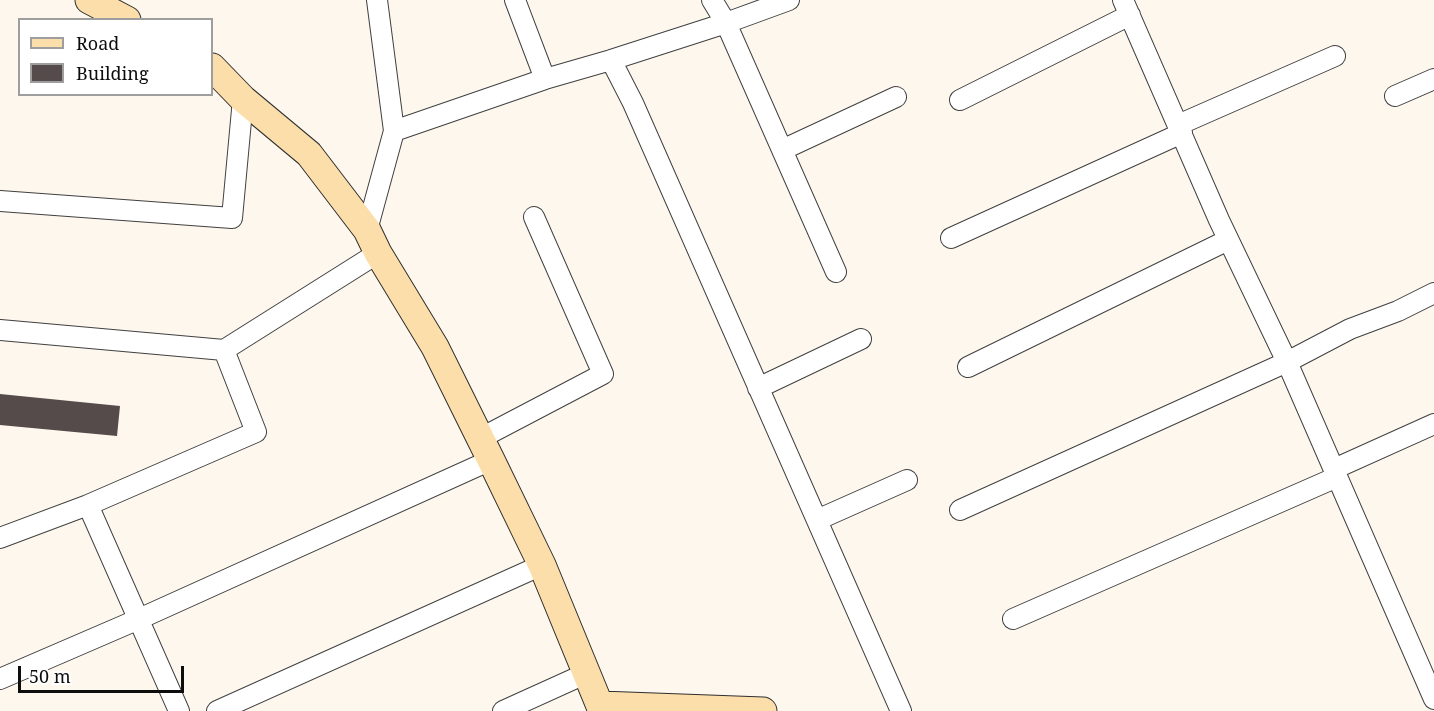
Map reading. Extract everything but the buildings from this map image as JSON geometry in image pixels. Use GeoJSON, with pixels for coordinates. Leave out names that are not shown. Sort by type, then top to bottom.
{"type":"FeatureCollection","features":[{"type":"Feature","properties":{"kind":"street"},"geometry":{"type":"LineString","coordinates":[[89,0],[123,18]]}},
{"type":"Feature","properties":{"kind":"street"},"geometry":{"type":"LineString","coordinates":[[0,330],[224,350],[373,241],[394,131],[377,0]]}},
{"type":"Feature","properties":{"kind":"street"},"geometry":{"type":"LineString","coordinates":[[515,0],[545,80]]}},
{"type":"Feature","properties":{"kind":"street"},"geometry":{"type":"LineString","coordinates":[[712,0],[726,23],[836,272]]}},
{"type":"Feature","properties":{"kind":"street"},"geometry":{"type":"LineString","coordinates":[[394,131],[726,23],[789,0]]}},
{"type":"Feature","properties":{"kind":"street"},"geometry":{"type":"LineString","coordinates":[[960,100],[1126,7],[1228,240],[1287,362],[1434,699]]}},
{"type":"Feature","properties":{"kind":"street"},"geometry":{"type":"LineString","coordinates":[[951,238],[1335,56]]}},
{"type":"Feature","properties":{"kind":"street"},"geometry":{"type":"LineString","coordinates":[[611,60],[633,103],[901,711]]}},
{"type":"Feature","properties":{"kind":"street"},"geometry":{"type":"LineString","coordinates":[[213,68],[243,99],[309,154],[373,241],[435,347],[486,449],[542,565],[601,708],[763,711]]}},
{"type":"Feature","properties":{"kind":"street"},"geometry":{"type":"LineString","coordinates":[[1395,96],[1434,79]]}},
{"type":"Feature","properties":{"kind":"street"},"geometry":{"type":"LineString","coordinates":[[782,150],[896,97]]}},
{"type":"Feature","properties":{"kind":"street"},"geometry":{"type":"LineString","coordinates":[[0,201],[232,218],[243,99]]}},
{"type":"Feature","properties":{"kind":"street"},"geometry":{"type":"LineString","coordinates":[[0,679],[139,619],[486,449],[603,374],[534,217]]}},
{"type":"Feature","properties":{"kind":"street"},"geometry":{"type":"LineString","coordinates":[[968,367],[1228,240]]}},
{"type":"Feature","properties":{"kind":"street"},"geometry":{"type":"LineString","coordinates":[[960,510],[1287,362],[1350,329],[1398,311],[1434,293]]}},
{"type":"Feature","properties":{"kind":"street"},"geometry":{"type":"LineString","coordinates":[[758,388],[861,339]]}},
{"type":"Feature","properties":{"kind":"street"},"geometry":{"type":"LineString","coordinates":[[0,538],[88,506],[256,432],[224,350]]}},
{"type":"Feature","properties":{"kind":"street"},"geometry":{"type":"LineString","coordinates":[[1013,619],[1335,473],[1434,424]]}},
{"type":"Feature","properties":{"kind":"street"},"geometry":{"type":"LineString","coordinates":[[817,520],[907,480]]}},
{"type":"Feature","properties":{"kind":"street"},"geometry":{"type":"LineString","coordinates":[[88,506],[179,711]]}},
{"type":"Feature","properties":{"kind":"street"},"geometry":{"type":"LineString","coordinates":[[217,711],[542,565]]}},
{"type":"Feature","properties":{"kind":"street"},"geometry":{"type":"LineString","coordinates":[[503,711],[587,673]]}}]}
